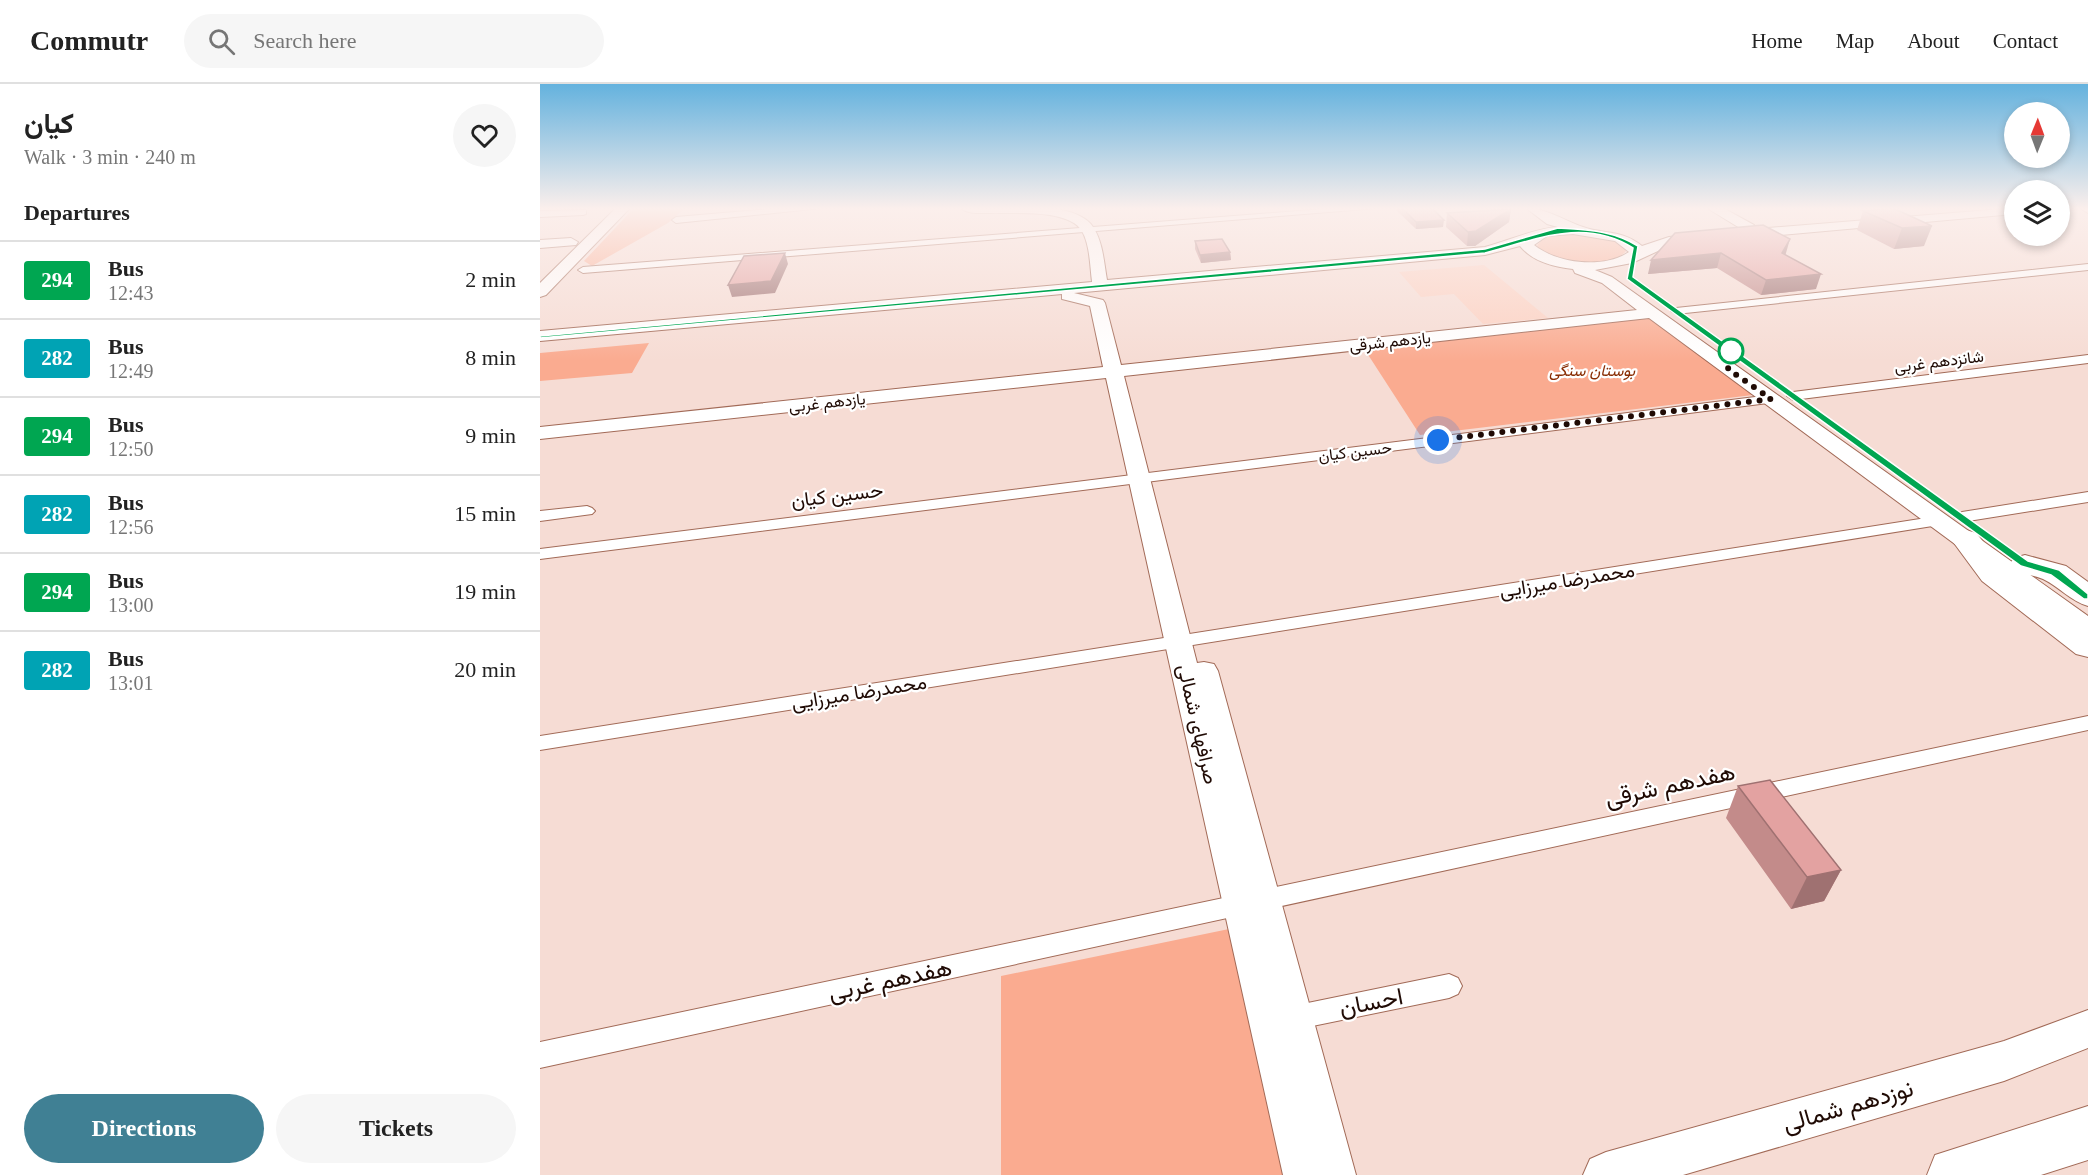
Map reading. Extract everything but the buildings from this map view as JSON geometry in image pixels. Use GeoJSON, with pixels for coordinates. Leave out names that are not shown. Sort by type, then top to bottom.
{"type":"FeatureCollection","features":[{"type":"Feature","properties":{"kind":"highway"},"geometry":{"type":"LineString","coordinates":[[1964,528],[1993,574],[2088,646]]}},
{"type":"Feature","properties":{"kind":"highway"},"geometry":{"type":"LineString","coordinates":[[2025,564],[2055,573],[2088,596]]}},
{"type":"Feature","properties":{"kind":"highway"},"geometry":{"type":"LineString","coordinates":[[1955,1175],[2085,1133]]}},
{"type":"Feature","properties":{"kind":"main road"},"geometry":{"type":"LineString","coordinates":[[540,272],[554,259]]}},
{"type":"Feature","properties":{"kind":"main road"},"geometry":{"type":"LineString","coordinates":[[540,292],[573,259]]}},
{"type":"Feature","properties":{"kind":"main road"},"geometry":{"type":"LineString","coordinates":[[1094,259],[1101,287]]}},
{"type":"Feature","properties":{"kind":"main road"},"geometry":{"type":"LineString","coordinates":[[626,333],[1401,259]]}},
{"type":"Feature","properties":{"kind":"main road"},"geometry":{"type":"LineString","coordinates":[[545,340],[1121,292],[1473,259]]}},
{"type":"Feature","properties":{"kind":"main road"},"geometry":{"type":"LineString","coordinates":[[1548,259],[1607,280],[1939,520],[1964,528],[2025,564],[2088,609]]}},
{"type":"Feature","properties":{"kind":"main road"},"geometry":{"type":"LineString","coordinates":[[1633,263],[1634,259]]}},
{"type":"Feature","properties":{"kind":"main road"},"geometry":{"type":"LineString","coordinates":[[1607,280],[1607,276],[1637,259]]}},
{"type":"Feature","properties":{"kind":"main road"},"geometry":{"type":"LineString","coordinates":[[1559,262],[1607,265],[1633,263]]}},
{"type":"Feature","properties":{"kind":"main road"},"geometry":{"type":"LineString","coordinates":[[1633,263],[1676,311],[1793,396],[1964,528],[2088,628]]}},
{"type":"Feature","properties":{"kind":"main road","name":"صرافهای شمالی"},"geometry":{"type":"LineString","coordinates":[[1121,292],[1109,299],[1120,370],[1252,902],[1306,1175]]}},
{"type":"Feature","properties":{"kind":"main road","name":"صرافهای شمالی"},"geometry":{"type":"LineString","coordinates":[[1068,296],[1097,303],[1120,370]]}},
{"type":"Feature","properties":{"kind":"main road","name":"یازدهم شرقی"},"geometry":{"type":"LineString","coordinates":[[1120,370],[1653,313]]}},
{"type":"Feature","properties":{"kind":"main road","name":"یازدهم غربی"},"geometry":{"type":"LineString","coordinates":[[540,433],[1120,370]]}},
{"type":"Feature","properties":{"kind":"main road","name":"صرافهای شمالی"},"geometry":{"type":"LineString","coordinates":[[1252,902],[1293,1018],[1333,1175]]}},
{"type":"Feature","properties":{"kind":"main road","name":"نوزدهم شمالی"},"geometry":{"type":"LineString","coordinates":[[1606,1175],[2004,1061],[2088,1029]]}},
{"type":"Feature","properties":{"kind":"street"},"geometry":{"type":"LineString","coordinates":[[583,270],[727,259]]}},
{"type":"Feature","properties":{"kind":"street"},"geometry":{"type":"LineString","coordinates":[[1676,311],[2088,267]]}},
{"type":"Feature","properties":{"kind":"street","name":"شانزدهم غربی"},"geometry":{"type":"LineString","coordinates":[[1793,396],[2088,359]]}},
{"type":"Feature","properties":{"kind":"street","name":"حسین کیان"},"geometry":{"type":"LineString","coordinates":[[540,554],[1771,399]]}},
{"type":"Feature","properties":{"kind":"street"},"geometry":{"type":"LineString","coordinates":[[1964,528],[2088,497]]}},
{"type":"Feature","properties":{"kind":"street"},"geometry":{"type":"LineString","coordinates":[[540,516],[587,511]]}},
{"type":"Feature","properties":{"kind":"street","name":"محمدرضا میرزایی"},"geometry":{"type":"LineString","coordinates":[[540,743],[1939,520]]}},
{"type":"Feature","properties":{"kind":"street","name":"هفدهم شرقی"},"geometry":{"type":"LineString","coordinates":[[1252,902],[2088,723]]}},
{"type":"Feature","properties":{"kind":"street","name":"هفدهم غربی"},"geometry":{"type":"LineString","coordinates":[[540,1055],[1252,902]]}},
{"type":"Feature","properties":{"kind":"street","name":"احسان"},"geometry":{"type":"LineString","coordinates":[[1293,1018],[1449,986]]}},
{"type":"Feature","properties":{"kind":"shaded area"},"geometry":{"type":"Polygon","coordinates":[[[1484,265],[1548,318],[1483,324],[1454,294],[1421,297],[1399,272],[1484,265]]]}},
{"type":"Feature","properties":{"kind":"green space"},"geometry":{"type":"Polygon","coordinates":[[[586,259],[605,259],[592,266],[584,261],[586,259]]]}},
{"type":"Feature","properties":{"kind":"green space"},"geometry":{"type":"Polygon","coordinates":[[[1563,259],[1612,259],[1595,262],[1563,259]]]}},
{"type":"Feature","properties":{"kind":"green space","name":"بوستان سنگی"},"geometry":{"type":"Polygon","coordinates":[[[1650,318],[1753,395],[1420,435],[1365,350],[1650,318]]]}},
{"type":"Feature","properties":{"kind":"green space"},"geometry":{"type":"Polygon","coordinates":[[[649,343],[632,373],[540,381],[540,353],[649,343]]]}},
{"type":"Feature","properties":{"kind":"green space"},"geometry":{"type":"Polygon","coordinates":[[[1229,929],[1284,1175],[1001,1175],[1001,976],[1229,929]]]}},
{"type":"Feature","properties":{"kind":"bus line","name":"294"},"geometry":{"type":"LineString","coordinates":[[540,336],[1401,259]]}},
{"type":"Feature","properties":{"kind":"bus line","name":"294"},"geometry":{"type":"LineString","coordinates":[[1632,259],[1630,278],[2025,564],[2055,573],[2088,596]]}},
{"type":"Feature","properties":{"kind":"route"},"geometry":{"type":"LineString","coordinates":[[1438,440],[1771,399],[1728,369],[1731,351]]}}]}
